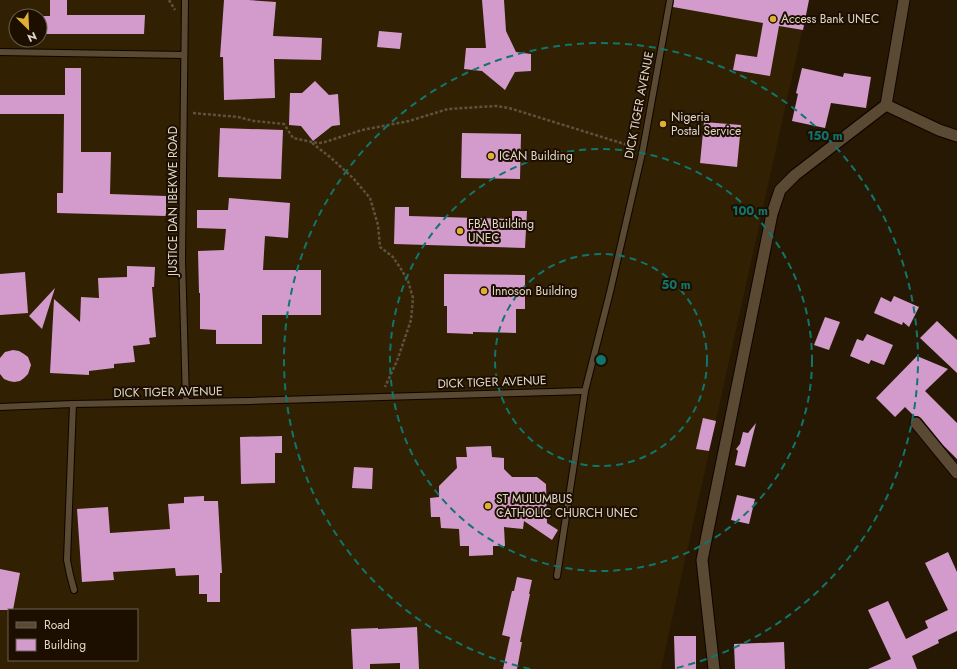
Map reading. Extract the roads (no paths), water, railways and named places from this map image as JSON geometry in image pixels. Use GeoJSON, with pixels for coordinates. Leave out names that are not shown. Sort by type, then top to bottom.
{"type":"FeatureCollection","features":[{"type":"Feature","properties":{"kind":"street"},"geometry":{"type":"LineString","coordinates":[[714,669],[702,560],[772,214],[780,190],[795,175],[886,104],[904,0]]}},
{"type":"Feature","properties":{"kind":"street"},"geometry":{"type":"LineString","coordinates":[[886,104],[939,130],[957,136]]}},
{"type":"Feature","properties":{"kind":"street"},"geometry":{"type":"LineString","coordinates":[[916,423],[957,473]]}},
{"type":"Feature","properties":{"kind":"lane","name":"JUSTICE DAN IBEKWE ROAD"},"geometry":{"type":"LineString","coordinates":[[185,0],[182,259],[186,402]]}},
{"type":"Feature","properties":{"kind":"lane","name":"DICK TIGER AVENUE"},"geometry":{"type":"LineString","coordinates":[[0,407],[73,404],[249,401],[585,390],[610,292],[642,149],[670,0]]}},
{"type":"Feature","properties":{"kind":"lane"},"geometry":{"type":"LineString","coordinates":[[0,52],[184,55]]}},
{"type":"Feature","properties":{"kind":"lane"},"geometry":{"type":"LineString","coordinates":[[557,576],[585,390]]}},
{"type":"Feature","properties":{"kind":"lane"},"geometry":{"type":"LineString","coordinates":[[73,404],[67,560],[74,590]]}},
{"type":"Feature","properties":{"kind":"place","name":"Access Bank UNEC"},"geometry":{"type":"Point","coordinates":[773,19]}},
{"type":"Feature","properties":{"kind":"place","name":"Nigeria Postal Service"},"geometry":{"type":"Point","coordinates":[663,124]}},
{"type":"Feature","properties":{"kind":"place","name":"ICAN Building"},"geometry":{"type":"Point","coordinates":[491,156]}},
{"type":"Feature","properties":{"kind":"place","name":"FBA Building UNEC"},"geometry":{"type":"Point","coordinates":[460,231]}},
{"type":"Feature","properties":{"kind":"place","name":"Innoson Building"},"geometry":{"type":"Point","coordinates":[484,291]}},
{"type":"Feature","properties":{"kind":"place","name":"ST MULUMBUS CATHOLIC CHURCH UNEC"},"geometry":{"type":"Point","coordinates":[488,506]}}]}
